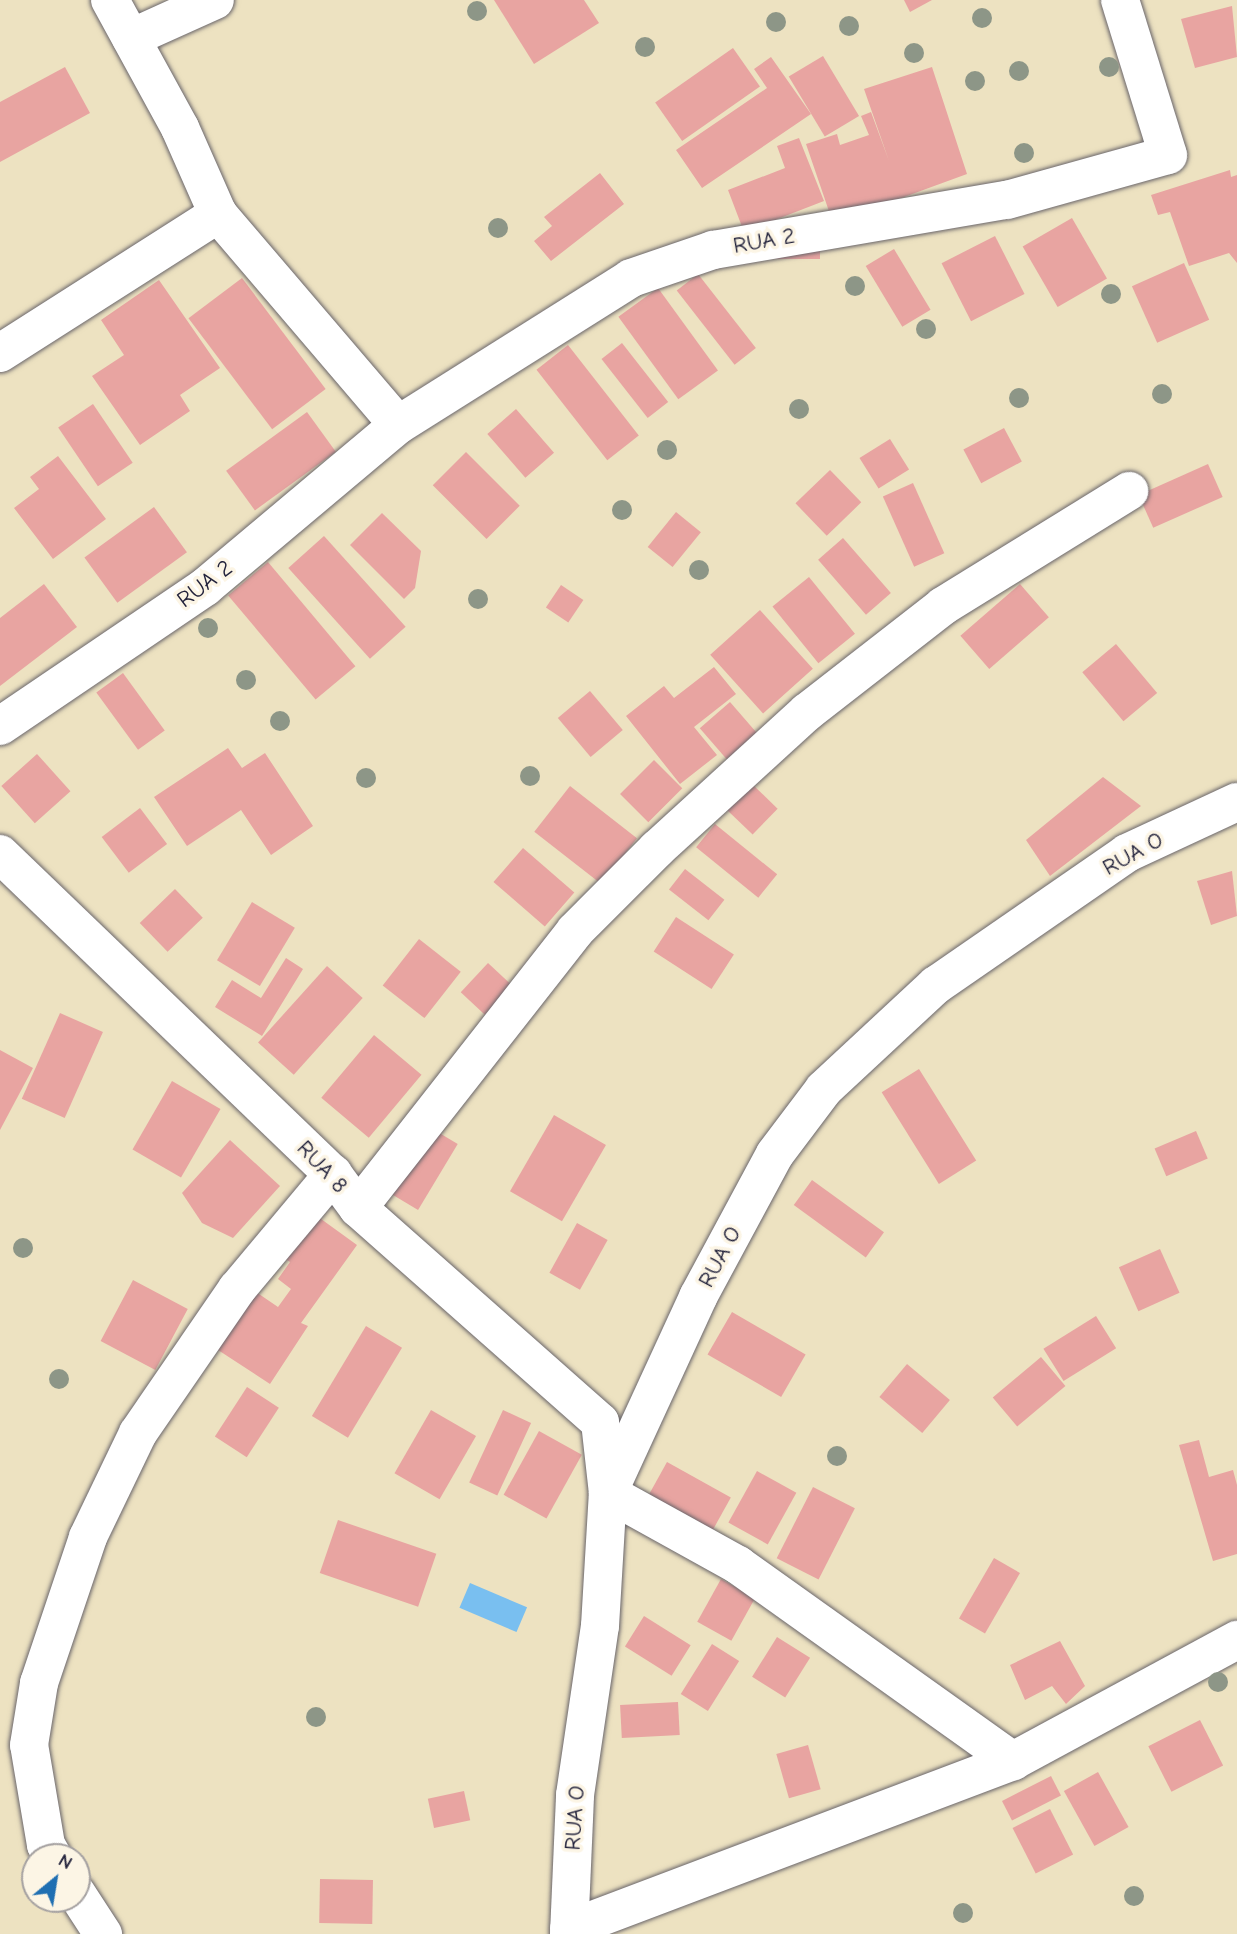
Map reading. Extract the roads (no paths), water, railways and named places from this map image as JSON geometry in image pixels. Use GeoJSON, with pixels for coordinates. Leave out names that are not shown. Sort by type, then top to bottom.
{"type":"FeatureCollection","features":[{"type":"Feature","properties":{"kind":"street"},"geometry":{"type":"LineString","coordinates":[[110,0],[180,128],[218,214],[398,425]]}},
{"type":"Feature","properties":{"kind":"street"},"geometry":{"type":"LineString","coordinates":[[131,38],[215,0]]}},
{"type":"Feature","properties":{"kind":"street","name":"RUA 2"},"geometry":{"type":"LineString","coordinates":[[0,726],[205,587],[398,425],[631,278],[713,250],[1007,200],[1168,155],[1120,0]]}},
{"type":"Feature","properties":{"kind":"street"},"geometry":{"type":"LineString","coordinates":[[0,353],[218,214]]}},
{"type":"Feature","properties":{"kind":"street"},"geometry":{"type":"LineString","coordinates":[[358,1208],[575,931],[657,849],[807,712],[943,606],[1129,491]]}},
{"type":"Feature","properties":{"kind":"street","name":"RUA O"},"geometry":{"type":"LineString","coordinates":[[569,1932],[576,1795],[600,1626],[608,1493],[698,1297],[768,1166],[824,1089],[936,985],[1127,853],[1237,802]]}},
{"type":"Feature","properties":{"kind":"street","name":"RUA 8"},"geometry":{"type":"LineString","coordinates":[[0,854],[333,1174],[358,1208],[600,1422],[608,1493]]}},
{"type":"Feature","properties":{"kind":"street"},"geometry":{"type":"LineString","coordinates":[[46,1843],[29,1745],[39,1683],[88,1537],[138,1433],[237,1289],[333,1174]]}},
{"type":"Feature","properties":{"kind":"street"},"geometry":{"type":"LineString","coordinates":[[608,1493],[738,1565],[1013,1761]]}},
{"type":"Feature","properties":{"kind":"street"},"geometry":{"type":"LineString","coordinates":[[569,1932],[1013,1761],[1237,1640]]}},
{"type":"Feature","properties":{"kind":"street"},"geometry":{"type":"LineString","coordinates":[[89,1913],[103,1934]]}},
{"type":"Feature","properties":{"kind":"water"},"geometry":{"type":"Polygon","coordinates":[[[470,1583],[527,1607],[517,1632],[459,1608],[470,1583]]]}}]}
